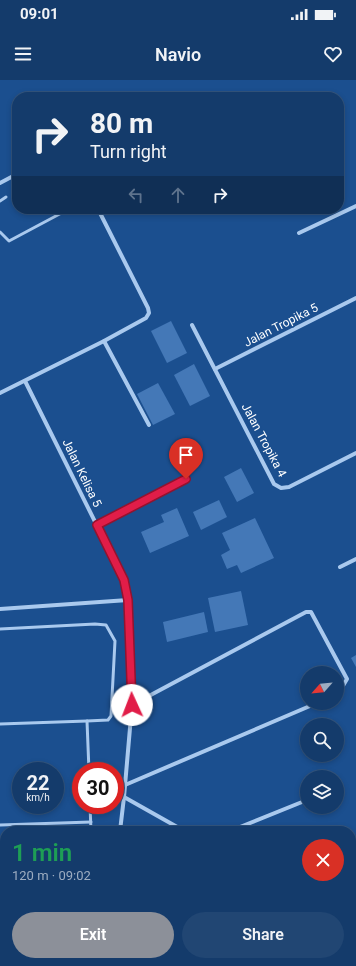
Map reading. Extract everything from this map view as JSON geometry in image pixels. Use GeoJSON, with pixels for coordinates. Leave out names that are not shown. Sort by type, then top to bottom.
{"type":"FeatureCollection","features":[{"type":"Feature","properties":{"kind":"street"},"geometry":{"type":"LineString","coordinates":[[0,183],[12,177]]}},
{"type":"Feature","properties":{"kind":"street"},"geometry":{"type":"LineString","coordinates":[[344,212],[356,206]]}},
{"type":"Feature","properties":{"kind":"street"},"geometry":{"type":"LineString","coordinates":[[0,393],[104,341],[146,318],[149,313],[148,308],[101,214]]}},
{"type":"Feature","properties":{"kind":"street"},"geometry":{"type":"LineString","coordinates":[[299,233],[339,214]]}},
{"type":"Feature","properties":{"kind":"street","name":"Jalan Tropika 5"},"geometry":{"type":"LineString","coordinates":[[215,369],[356,298]]}},
{"type":"Feature","properties":{"kind":"street","name":"Jalan Tropika 4"},"geometry":{"type":"LineString","coordinates":[[192,325],[274,484],[281,488],[289,487],[356,453]]}},
{"type":"Feature","properties":{"kind":"street"},"geometry":{"type":"LineString","coordinates":[[104,341],[149,425]]}},
{"type":"Feature","properties":{"kind":"street","name":"Jalan Kelisa 5"},"geometry":{"type":"LineString","coordinates":[[26,381],[124,580],[128,600],[132,705],[124,797]]}},
{"type":"Feature","properties":{"kind":"street"},"geometry":{"type":"LineString","coordinates":[[97,525],[186,479]]}},
{"type":"Feature","properties":{"kind":"street"},"geometry":{"type":"LineString","coordinates":[[340,567],[356,559]]}},
{"type":"Feature","properties":{"kind":"street"},"geometry":{"type":"LineString","coordinates":[[0,609],[128,600]]}},
{"type":"Feature","properties":{"kind":"street"},"geometry":{"type":"LineString","coordinates":[[132,705],[306,612],[311,612],[340,666]]}},
{"type":"Feature","properties":{"kind":"street"},"geometry":{"type":"LineString","coordinates":[[344,672],[347,678],[344,683]]}},
{"type":"Feature","properties":{"kind":"street"},"geometry":{"type":"LineString","coordinates":[[125,785],[301,710]]}},
{"type":"Feature","properties":{"kind":"street"},"geometry":{"type":"LineString","coordinates":[[124,797],[175,826]]}},
{"type":"Feature","properties":{"kind":"street"},"geometry":{"type":"LineString","coordinates":[[242,826],[300,803]]}},
{"type":"Feature","properties":{"kind":"street","name":"Jalan Kelisa 5"},"geometry":{"type":"LineString","coordinates":[[121,826],[122,814]]}},
{"type":"Feature","properties":{"kind":"lane"},"geometry":{"type":"LineString","coordinates":[[0,201],[6,197]]}},
{"type":"Feature","properties":{"kind":"lane"},"geometry":{"type":"LineString","coordinates":[[0,232],[9,241],[59,214]]}},
{"type":"Feature","properties":{"kind":"lane"},"geometry":{"type":"LineString","coordinates":[[0,628],[95,624],[106,625],[115,641],[111,716],[108,720],[0,724]]}},
{"type":"Feature","properties":{"kind":"lane"},"geometry":{"type":"LineString","coordinates":[[88,721],[89,762]]}},
{"type":"Feature","properties":{"kind":"lane"},"geometry":{"type":"LineString","coordinates":[[91,814],[91,826]]}},
{"type":"Feature","properties":{"kind":"lane"},"geometry":{"type":"LineString","coordinates":[[0,825],[91,822]]}},
{"type":"Feature","properties":{"kind":"building"},"geometry":{"type":"Polygon","coordinates":[[[171,321],[187,353],[167,363],[151,331],[171,321]]]}},
{"type":"Feature","properties":{"kind":"building"},"geometry":{"type":"Polygon","coordinates":[[[194,364],[210,396],[190,406],[174,375],[194,364]]]}},
{"type":"Feature","properties":{"kind":"building"},"geometry":{"type":"Polygon","coordinates":[[[158,383],[175,414],[153,425],[137,394],[158,383]]]}},
{"type":"Feature","properties":{"kind":"building"},"geometry":{"type":"Polygon","coordinates":[[[241,468],[254,493],[237,502],[224,477],[241,468]]]}},
{"type":"Feature","properties":{"kind":"building"},"geometry":{"type":"Polygon","coordinates":[[[219,500],[227,517],[201,530],[193,512],[219,500]]]}},
{"type":"Feature","properties":{"kind":"building"},"geometry":{"type":"Polygon","coordinates":[[[177,508],[189,536],[150,553],[141,532],[164,522],[161,515],[177,508]]]}},
{"type":"Feature","properties":{"kind":"building"},"geometry":{"type":"Polygon","coordinates":[[[255,518],[274,558],[241,573],[237,565],[227,569],[221,555],[230,550],[222,533],[255,518]]]}},
{"type":"Feature","properties":{"kind":"building"},"geometry":{"type":"Polygon","coordinates":[[[241,591],[248,625],[215,632],[208,598],[241,591]]]}},
{"type":"Feature","properties":{"kind":"building"},"geometry":{"type":"Polygon","coordinates":[[[204,612],[208,632],[167,642],[163,622],[204,612]]]}},
{"type":"Feature","properties":{"kind":"building"},"geometry":{"type":"Polygon","coordinates":[[[356,655],[356,667],[351,658],[356,655]]]}},
{"type":"Feature","properties":{"kind":"route"},"geometry":{"type":"LineString","coordinates":[[132,705],[128,600],[124,580],[97,525],[186,479]]}}]}
